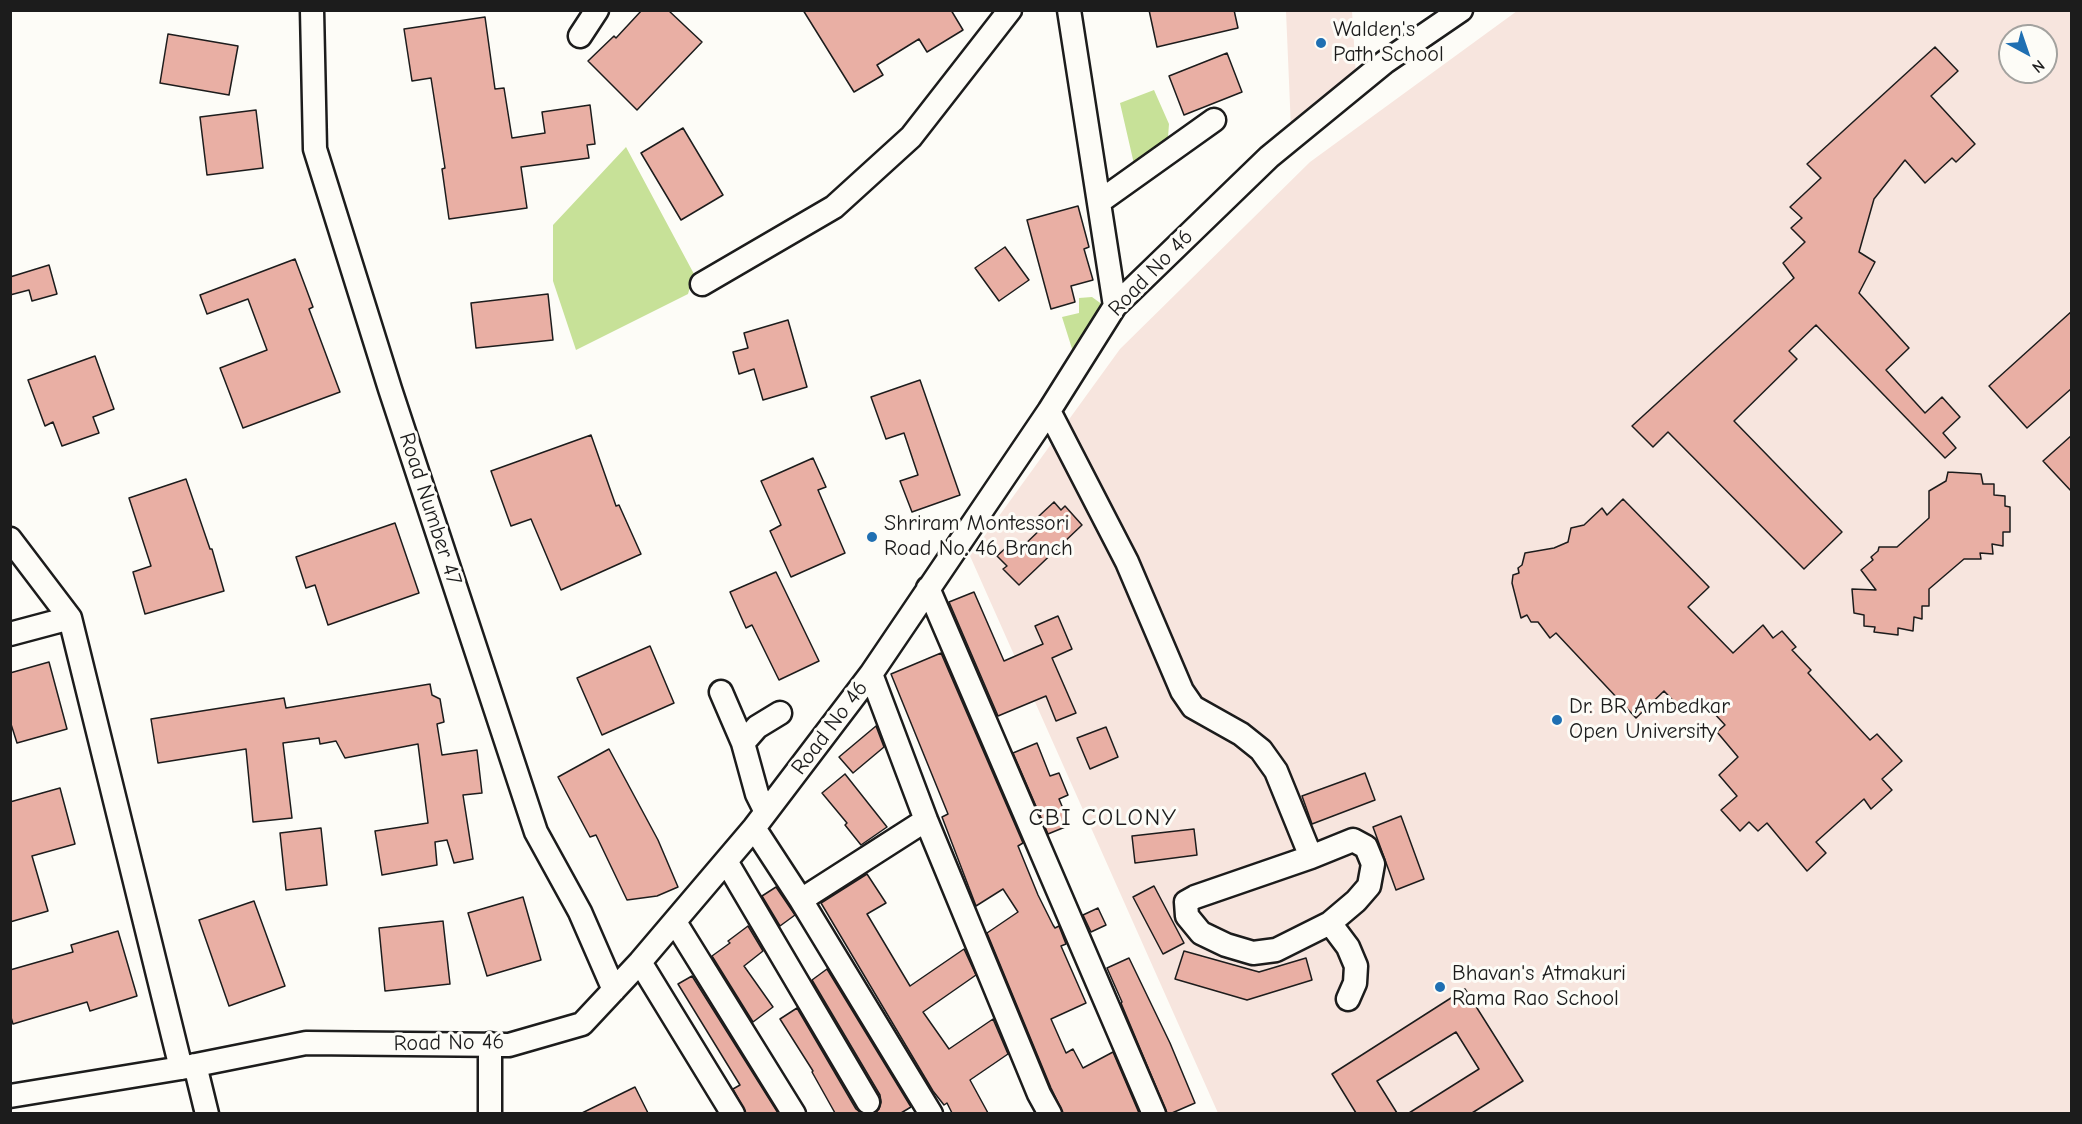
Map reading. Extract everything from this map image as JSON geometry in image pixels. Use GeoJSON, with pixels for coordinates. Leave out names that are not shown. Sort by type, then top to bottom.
{"type":"FeatureCollection","features":[{"type":"Feature","properties":{"kind":"street","name":"Road Number 47"},"geometry":{"type":"LineString","coordinates":[[312,10],[315,149],[387,378],[536,832],[580,912],[614,990]]}},
{"type":"Feature","properties":{"kind":"street"},"geometry":{"type":"LineString","coordinates":[[580,36],[597,10]]}},
{"type":"Feature","properties":{"kind":"street"},"geometry":{"type":"LineString","coordinates":[[702,284],[834,207],[911,137],[1010,10]]}},
{"type":"Feature","properties":{"kind":"street"},"geometry":{"type":"LineString","coordinates":[[1069,10],[1115,306]]}},
{"type":"Feature","properties":{"kind":"street","name":"Road No 46"},"geometry":{"type":"LineString","coordinates":[[10,1096],[188,1067],[306,1044],[509,1044],[582,1024],[675,922],[760,820],[871,674],[1049,411],[1115,306],[1269,157],[1385,62],[1461,10]]}},
{"type":"Feature","properties":{"kind":"street"},"geometry":{"type":"LineString","coordinates":[[1099,202],[1214,120]]}},
{"type":"Feature","properties":{"kind":"street"},"geometry":{"type":"LineString","coordinates":[[1049,411],[1127,562],[1182,691],[1192,707],[1240,734],[1261,750],[1275,771],[1311,857]]}},
{"type":"Feature","properties":{"kind":"street"},"geometry":{"type":"LineString","coordinates":[[10,539],[70,618],[188,1067],[207,1113]]}},
{"type":"Feature","properties":{"kind":"street"},"geometry":{"type":"LineString","coordinates":[[928,588],[1154,1113]]}},
{"type":"Feature","properties":{"kind":"street"},"geometry":{"type":"LineString","coordinates":[[10,634],[70,618]]}},
{"type":"Feature","properties":{"kind":"street"},"geometry":{"type":"LineString","coordinates":[[871,674],[926,820],[1039,1094],[1050,1113]]}},
{"type":"Feature","properties":{"kind":"street"},"geometry":{"type":"LineString","coordinates":[[721,692],[743,743],[757,794],[760,820],[801,900],[932,1113]]}},
{"type":"Feature","properties":{"kind":"street"},"geometry":{"type":"LineString","coordinates":[[743,743],[757,727],[780,713]]}},
{"type":"Feature","properties":{"kind":"street"},"geometry":{"type":"LineString","coordinates":[[801,900],[926,820]]}},
{"type":"Feature","properties":{"kind":"street"},"geometry":{"type":"LineString","coordinates":[[1353,840],[1366,847],[1373,864],[1370,886],[1330,922],[1276,950],[1253,952],[1226,945],[1201,933],[1187,916],[1186,903],[1195,897],[1311,857],[1353,840]]}},
{"type":"Feature","properties":{"kind":"street"},"geometry":{"type":"LineString","coordinates":[[726,861],[868,1101]]}},
{"type":"Feature","properties":{"kind":"street"},"geometry":{"type":"LineString","coordinates":[[675,922],[794,1113]]}},
{"type":"Feature","properties":{"kind":"street"},"geometry":{"type":"LineString","coordinates":[[1330,922],[1348,947],[1356,966],[1355,983],[1348,999]]}},
{"type":"Feature","properties":{"kind":"street"},"geometry":{"type":"LineString","coordinates":[[640,962],[733,1113]]}},
{"type":"Feature","properties":{"kind":"street"},"geometry":{"type":"LineString","coordinates":[[490,1044],[490,1113]]}},
{"type":"Feature","properties":{"kind":"shaded area","name":"Walden's Path School"},"geometry":{"type":"Polygon","coordinates":[[[1286,11],[1352,11],[1356,76],[1291,129],[1286,11]]]}},
{"type":"Feature","properties":{"kind":"shaded area","name":"Dr. BR Ambedkar Open University"},"geometry":{"type":"Polygon","coordinates":[[[1517,11],[2071,11],[2071,1113],[1218,1113],[970,556],[1120,349],[1310,162],[1517,11]]]}},
{"type":"Feature","properties":{"kind":"green space"},"geometry":{"type":"Polygon","coordinates":[[[1154,90],[1169,124],[1168,137],[1134,164],[1120,103],[1154,90]]]}},
{"type":"Feature","properties":{"kind":"green space"},"geometry":{"type":"Polygon","coordinates":[[[626,147],[694,274],[688,294],[576,350],[553,281],[553,225],[626,147]]]}},
{"type":"Feature","properties":{"kind":"green space"},"geometry":{"type":"Polygon","coordinates":[[[1092,297],[1103,305],[1074,355],[1062,317],[1079,313],[1079,298],[1092,297]]]}},
{"type":"Feature","properties":{"kind":"building"},"geometry":{"type":"Polygon","coordinates":[[[642,10],[668,10],[702,42],[637,110],[588,61],[614,36],[616,38],[642,10]]]}},
{"type":"Feature","properties":{"kind":"building"},"geometry":{"type":"Polygon","coordinates":[[[803,10],[951,10],[963,30],[927,52],[919,39],[877,65],[883,75],[854,92],[803,10]]]}},
{"type":"Feature","properties":{"kind":"building"},"geometry":{"type":"Polygon","coordinates":[[[1149,10],[1234,10],[1238,28],[1157,47],[1149,10]]]}},
{"type":"Feature","properties":{"kind":"building"},"geometry":{"type":"Polygon","coordinates":[[[485,17],[495,89],[504,88],[512,138],[545,133],[542,112],[590,105],[595,144],[587,145],[589,158],[521,167],[527,208],[449,219],[442,169],[445,168],[431,78],[412,81],[404,29],[485,17]]]}},
{"type":"Feature","properties":{"kind":"building"},"geometry":{"type":"Polygon","coordinates":[[[168,34],[238,46],[229,95],[160,83],[168,34]]]}},
{"type":"Feature","properties":{"kind":"building"},"geometry":{"type":"Polygon","coordinates":[[[1935,47],[1958,71],[1931,96],[1975,144],[1956,162],[1952,158],[1925,183],[1905,160],[1874,199],[1859,252],[1875,262],[1859,293],[1909,348],[1886,370],[1925,413],[1942,397],[1960,417],[1943,433],[1956,448],[1945,458],[1816,325],[1789,351],[1797,359],[1734,421],[1842,532],[1804,569],[1668,432],[1653,447],[1632,426],[1794,278],[1783,263],[1805,242],[1791,228],[1802,218],[1790,207],[1821,178],[1807,164],[1935,47]]]}},
{"type":"Feature","properties":{"kind":"building"},"geometry":{"type":"Polygon","coordinates":[[[1227,53],[1242,92],[1184,115],[1169,76],[1227,53]]]}},
{"type":"Feature","properties":{"kind":"building"},"geometry":{"type":"Polygon","coordinates":[[[256,110],[263,168],[207,175],[200,117],[256,110]]]}},
{"type":"Feature","properties":{"kind":"building"},"geometry":{"type":"Polygon","coordinates":[[[683,128],[723,195],[681,220],[641,153],[683,128]]]}},
{"type":"Feature","properties":{"kind":"building"},"geometry":{"type":"Polygon","coordinates":[[[1078,206],[1089,247],[1084,249],[1093,280],[1071,286],[1075,302],[1051,309],[1027,220],[1078,206]]]}},
{"type":"Feature","properties":{"kind":"building"},"geometry":{"type":"Polygon","coordinates":[[[1005,247],[1029,280],[999,301],[975,268],[1005,247]]]}},
{"type":"Feature","properties":{"kind":"building"},"geometry":{"type":"Polygon","coordinates":[[[295,259],[313,307],[309,309],[340,392],[243,428],[220,368],[267,350],[248,299],[207,314],[200,295],[295,259]]]}},
{"type":"Feature","properties":{"kind":"building"},"geometry":{"type":"Polygon","coordinates":[[[49,265],[57,294],[32,301],[29,290],[10,295],[10,277],[49,265]]]}},
{"type":"Feature","properties":{"kind":"building"},"geometry":{"type":"Polygon","coordinates":[[[548,294],[553,340],[476,348],[471,303],[548,294]]]}},
{"type":"Feature","properties":{"kind":"building"},"geometry":{"type":"Polygon","coordinates":[[[2072,311],[2072,388],[2027,428],[1989,386],[2072,311]]]}},
{"type":"Feature","properties":{"kind":"building"},"geometry":{"type":"Polygon","coordinates":[[[788,320],[807,387],[763,400],[754,369],[739,374],[733,352],[748,348],[744,333],[788,320]]]}},
{"type":"Feature","properties":{"kind":"building"},"geometry":{"type":"Polygon","coordinates":[[[95,356],[114,409],[93,417],[99,433],[62,446],[53,422],[45,426],[28,380],[95,356]]]}},
{"type":"Feature","properties":{"kind":"building"},"geometry":{"type":"Polygon","coordinates":[[[920,380],[960,495],[912,512],[900,481],[918,475],[904,433],[886,439],[871,397],[920,380]]]}},
{"type":"Feature","properties":{"kind":"building"},"geometry":{"type":"Polygon","coordinates":[[[591,435],[616,506],[619,505],[641,554],[561,590],[531,519],[511,526],[491,471],[591,435]]]}},
{"type":"Feature","properties":{"kind":"building"},"geometry":{"type":"Polygon","coordinates":[[[2072,435],[2072,492],[2043,461],[2072,435]]]}},
{"type":"Feature","properties":{"kind":"building"},"geometry":{"type":"Polygon","coordinates":[[[813,458],[826,487],[818,490],[845,553],[791,577],[770,531],[781,525],[761,481],[813,458]]]}},
{"type":"Feature","properties":{"kind":"building"},"geometry":{"type":"Polygon","coordinates":[[[1948,472],[1981,474],[1983,484],[1994,484],[1994,495],[2005,496],[2005,506],[2010,507],[2010,532],[2003,532],[2003,546],[1992,544],[1993,554],[1980,553],[1981,559],[1964,559],[1929,589],[1929,606],[1922,606],[1922,619],[1914,617],[1913,631],[1898,628],[1898,635],[1874,632],[1875,627],[1864,626],[1864,615],[1854,613],[1852,589],[1876,590],[1861,570],[1873,560],[1871,557],[1879,547],[1897,547],[1929,518],[1929,491],[1946,481],[1948,472]]]}},
{"type":"Feature","properties":{"kind":"building"},"geometry":{"type":"Polygon","coordinates":[[[186,479],[210,549],[212,549],[224,591],[145,614],[133,572],[151,566],[129,498],[186,479]]]}},
{"type":"Feature","properties":{"kind":"building"},"geometry":{"type":"Polygon","coordinates":[[[1623,499],[1709,587],[1688,607],[1733,653],[1763,625],[1773,638],[1782,631],[1796,647],[1792,650],[1811,670],[1808,673],[1870,740],[1877,734],[1902,761],[1882,779],[1892,790],[1871,809],[1864,799],[1816,842],[1826,853],[1807,871],[1767,823],[1758,831],[1749,822],[1740,831],[1721,810],[1737,796],[1719,775],[1738,757],[1717,732],[1725,725],[1700,698],[1684,712],[1664,691],[1636,718],[1556,633],[1550,638],[1538,622],[1531,622],[1527,615],[1521,618],[1512,583],[1513,575],[1519,573],[1518,568],[1522,565],[1525,553],[1554,548],[1568,542],[1571,528],[1584,525],[1602,508],[1607,515],[1623,499]]]}},
{"type":"Feature","properties":{"kind":"building"},"geometry":{"type":"Polygon","coordinates":[[[1054,502],[1061,510],[1065,506],[1082,525],[1019,585],[1003,569],[1007,566],[997,556],[1011,543],[1018,551],[1046,524],[1039,516],[1054,502]]]}},
{"type":"Feature","properties":{"kind":"building"},"geometry":{"type":"Polygon","coordinates":[[[395,523],[419,593],[328,625],[315,585],[306,588],[296,557],[395,523]]]}},
{"type":"Feature","properties":{"kind":"building"},"geometry":{"type":"Polygon","coordinates":[[[776,572],[819,661],[779,680],[752,625],[746,628],[730,592],[776,572]]]}},
{"type":"Feature","properties":{"kind":"building"},"geometry":{"type":"Polygon","coordinates":[[[974,592],[1004,661],[1043,644],[1035,626],[1058,616],[1072,649],[1052,658],[1076,713],[1056,721],[1046,696],[998,716],[949,602],[974,592]]]}},
{"type":"Feature","properties":{"kind":"building"},"geometry":{"type":"Polygon","coordinates":[[[650,646],[674,703],[602,735],[577,678],[650,646]]]}},
{"type":"Feature","properties":{"kind":"building"},"geometry":{"type":"Polygon","coordinates":[[[941,653],[1023,843],[1018,846],[1038,895],[1055,928],[1059,926],[1066,944],[1061,946],[1086,1003],[1051,1019],[1066,1053],[1073,1049],[1083,1068],[1113,1052],[1139,1113],[1063,1113],[1051,1088],[987,933],[1018,912],[1003,889],[976,906],[942,817],[948,814],[891,674],[941,653]]]}},
{"type":"Feature","properties":{"kind":"building"},"geometry":{"type":"Polygon","coordinates":[[[49,662],[67,729],[17,743],[10,721],[10,673],[49,662]]]}},
{"type":"Feature","properties":{"kind":"building"},"geometry":{"type":"Polygon","coordinates":[[[430,684],[432,695],[440,699],[444,722],[437,724],[442,755],[477,750],[482,793],[463,795],[473,859],[454,863],[447,840],[435,842],[437,865],[382,875],[375,831],[428,823],[418,744],[345,758],[336,741],[320,744],[319,738],[283,743],[292,818],[253,822],[246,749],[158,763],[151,719],[284,698],[286,708],[430,684]]]}},
{"type":"Feature","properties":{"kind":"building"},"geometry":{"type":"Polygon","coordinates":[[[876,726],[884,747],[853,773],[839,757],[876,726]]]}},
{"type":"Feature","properties":{"kind":"building"},"geometry":{"type":"Polygon","coordinates":[[[1106,727],[1118,757],[1090,769],[1077,738],[1106,727]]]}},
{"type":"Feature","properties":{"kind":"building"},"geometry":{"type":"Polygon","coordinates":[[[1037,743],[1050,776],[1059,773],[1068,795],[1059,799],[1070,825],[1048,834],[1013,753],[1037,743]]]}},
{"type":"Feature","properties":{"kind":"building"},"geometry":{"type":"Polygon","coordinates":[[[609,749],[658,840],[678,887],[657,896],[627,900],[596,835],[590,837],[558,777],[609,749]]]}},
{"type":"Feature","properties":{"kind":"building"},"geometry":{"type":"Polygon","coordinates":[[[1365,773],[1375,800],[1312,824],[1302,796],[1365,773]]]}},
{"type":"Feature","properties":{"kind":"building"},"geometry":{"type":"Polygon","coordinates":[[[845,774],[887,827],[861,845],[845,825],[847,823],[822,793],[845,774]]]}},
{"type":"Feature","properties":{"kind":"building"},"geometry":{"type":"Polygon","coordinates":[[[60,788],[75,844],[32,856],[48,911],[10,922],[10,802],[60,788]]]}},
{"type":"Feature","properties":{"kind":"building"},"geometry":{"type":"Polygon","coordinates":[[[1401,816],[1424,879],[1396,890],[1373,827],[1401,816]]]}},
{"type":"Feature","properties":{"kind":"building"},"geometry":{"type":"Polygon","coordinates":[[[321,828],[327,885],[286,890],[280,833],[321,828]]]}},
{"type":"Feature","properties":{"kind":"building"},"geometry":{"type":"Polygon","coordinates":[[[1194,829],[1197,855],[1135,863],[1132,836],[1194,829]]]}},
{"type":"Feature","properties":{"kind":"building"},"geometry":{"type":"Polygon","coordinates":[[[867,874],[886,903],[867,914],[910,986],[964,949],[976,975],[923,1012],[949,1049],[993,1019],[1008,1054],[970,1080],[988,1113],[952,1113],[947,1103],[944,1105],[933,1091],[821,903],[867,874]]]}},
{"type":"Feature","properties":{"kind":"building"},"geometry":{"type":"Polygon","coordinates":[[[1154,886],[1184,943],[1163,954],[1133,897],[1154,886]]]}},
{"type":"Feature","properties":{"kind":"building"},"geometry":{"type":"Polygon","coordinates":[[[776,887],[795,915],[780,926],[762,896],[776,887]]]}},
{"type":"Feature","properties":{"kind":"building"},"geometry":{"type":"Polygon","coordinates":[[[523,897],[541,960],[487,976],[468,913],[523,897]]]}},
{"type":"Feature","properties":{"kind":"building"},"geometry":{"type":"Polygon","coordinates":[[[254,901],[285,986],[229,1006],[199,920],[254,901]]]}},
{"type":"Feature","properties":{"kind":"building"},"geometry":{"type":"Polygon","coordinates":[[[1098,908],[1106,925],[1091,932],[1083,915],[1098,908]]]}},
{"type":"Feature","properties":{"kind":"building"},"geometry":{"type":"Polygon","coordinates":[[[443,921],[450,984],[385,991],[379,928],[443,921]]]}},
{"type":"Feature","properties":{"kind":"building"},"geometry":{"type":"Polygon","coordinates":[[[748,926],[763,951],[744,966],[773,1007],[753,1022],[712,956],[748,926]]]}},
{"type":"Feature","properties":{"kind":"building"},"geometry":{"type":"Polygon","coordinates":[[[118,931],[137,996],[90,1011],[87,1002],[13,1024],[10,1014],[10,970],[73,952],[71,945],[118,931]]]}},
{"type":"Feature","properties":{"kind":"building"},"geometry":{"type":"Polygon","coordinates":[[[1184,951],[1259,972],[1306,958],[1312,980],[1247,1000],[1175,979],[1184,951]]]}},
{"type":"Feature","properties":{"kind":"building"},"geometry":{"type":"Polygon","coordinates":[[[1129,958],[1170,1043],[1195,1103],[1172,1113],[1167,1113],[1107,968],[1129,958]]]}},
{"type":"Feature","properties":{"kind":"building"},"geometry":{"type":"Polygon","coordinates":[[[827,969],[911,1107],[901,1113],[875,1113],[881,1102],[880,1095],[812,980],[827,969]]]}},
{"type":"Feature","properties":{"kind":"building"},"geometry":{"type":"Polygon","coordinates":[[[692,976],[778,1113],[746,1113],[733,1089],[740,1085],[678,984],[692,976]]]}},
{"type":"Feature","properties":{"kind":"building"},"geometry":{"type":"Polygon","coordinates":[[[1465,989],[1523,1081],[1472,1113],[1409,1113],[1479,1069],[1456,1032],[1377,1081],[1397,1113],[1356,1113],[1332,1074],[1465,989]]]}},
{"type":"Feature","properties":{"kind":"building"},"geometry":{"type":"Polygon","coordinates":[[[797,1008],[856,1109],[861,1113],[835,1113],[813,1071],[780,1019],[797,1008]]]}},
{"type":"Feature","properties":{"kind":"building"},"geometry":{"type":"Polygon","coordinates":[[[635,1087],[648,1113],[582,1113],[635,1087]]]}},
{"type":"Feature","properties":{"kind":"place","name":"Walden's Path School"},"geometry":{"type":"Point","coordinates":[1321,43]}},
{"type":"Feature","properties":{"kind":"place","name":"Shriram Montessori Road No. 46 Branch"},"geometry":{"type":"Point","coordinates":[872,537]}},
{"type":"Feature","properties":{"kind":"place","name":"Dr. BR Ambedkar Open University"},"geometry":{"type":"Point","coordinates":[1557,720]}},
{"type":"Feature","properties":{"kind":"place","name":"Bhavan's Atmakuri Rama Rao School"},"geometry":{"type":"Point","coordinates":[1440,987]}},
{"type":"Feature","properties":{"kind":"district","name":"CBI COLONY"},"geometry":{"type":"Point","coordinates":[1103,818]}}]}
